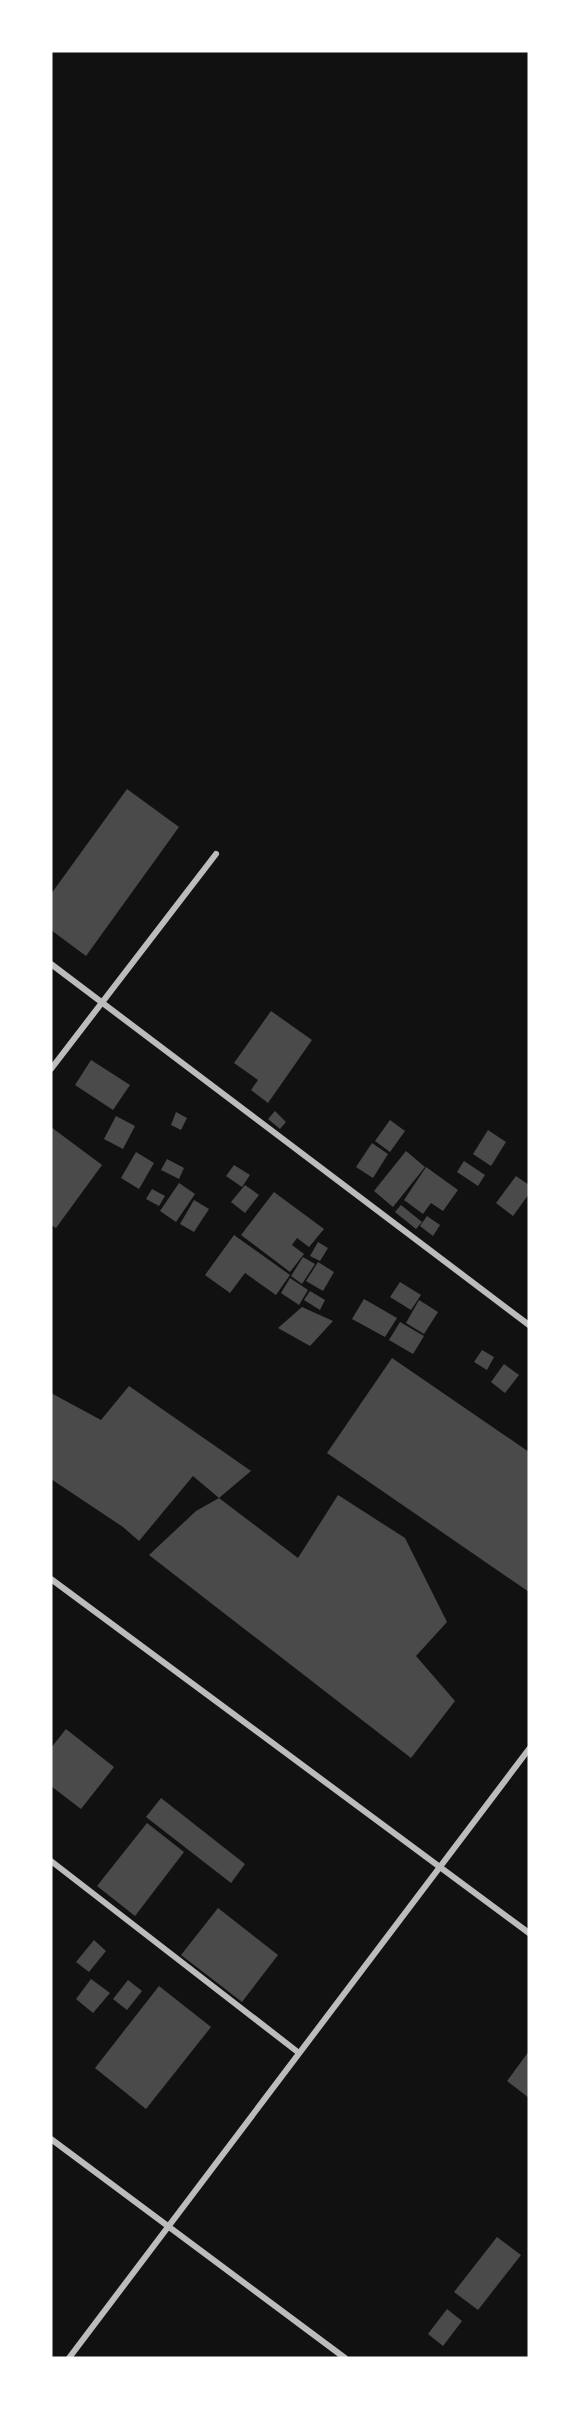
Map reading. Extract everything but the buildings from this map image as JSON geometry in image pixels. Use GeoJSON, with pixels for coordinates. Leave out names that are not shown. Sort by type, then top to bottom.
{"type":"FeatureCollection","features":[{"type":"Feature","properties":{"kind":"street"},"geometry":{"type":"LineString","coordinates":[[51,1069],[216,854]]}},
{"type":"Feature","properties":{"kind":"street"},"geometry":{"type":"LineString","coordinates":[[51,964],[103,1001],[529,1325]]}},
{"type":"Feature","properties":{"kind":"street"},"geometry":{"type":"LineString","coordinates":[[51,1579],[529,1933]]}},
{"type":"Feature","properties":{"kind":"street"},"geometry":{"type":"LineString","coordinates":[[69,2358],[529,1749]]}},
{"type":"Feature","properties":{"kind":"street"},"geometry":{"type":"LineString","coordinates":[[51,1861],[299,2053]]}},
{"type":"Feature","properties":{"kind":"street"},"geometry":{"type":"LineString","coordinates":[[51,2139],[345,2358]]}}]}
